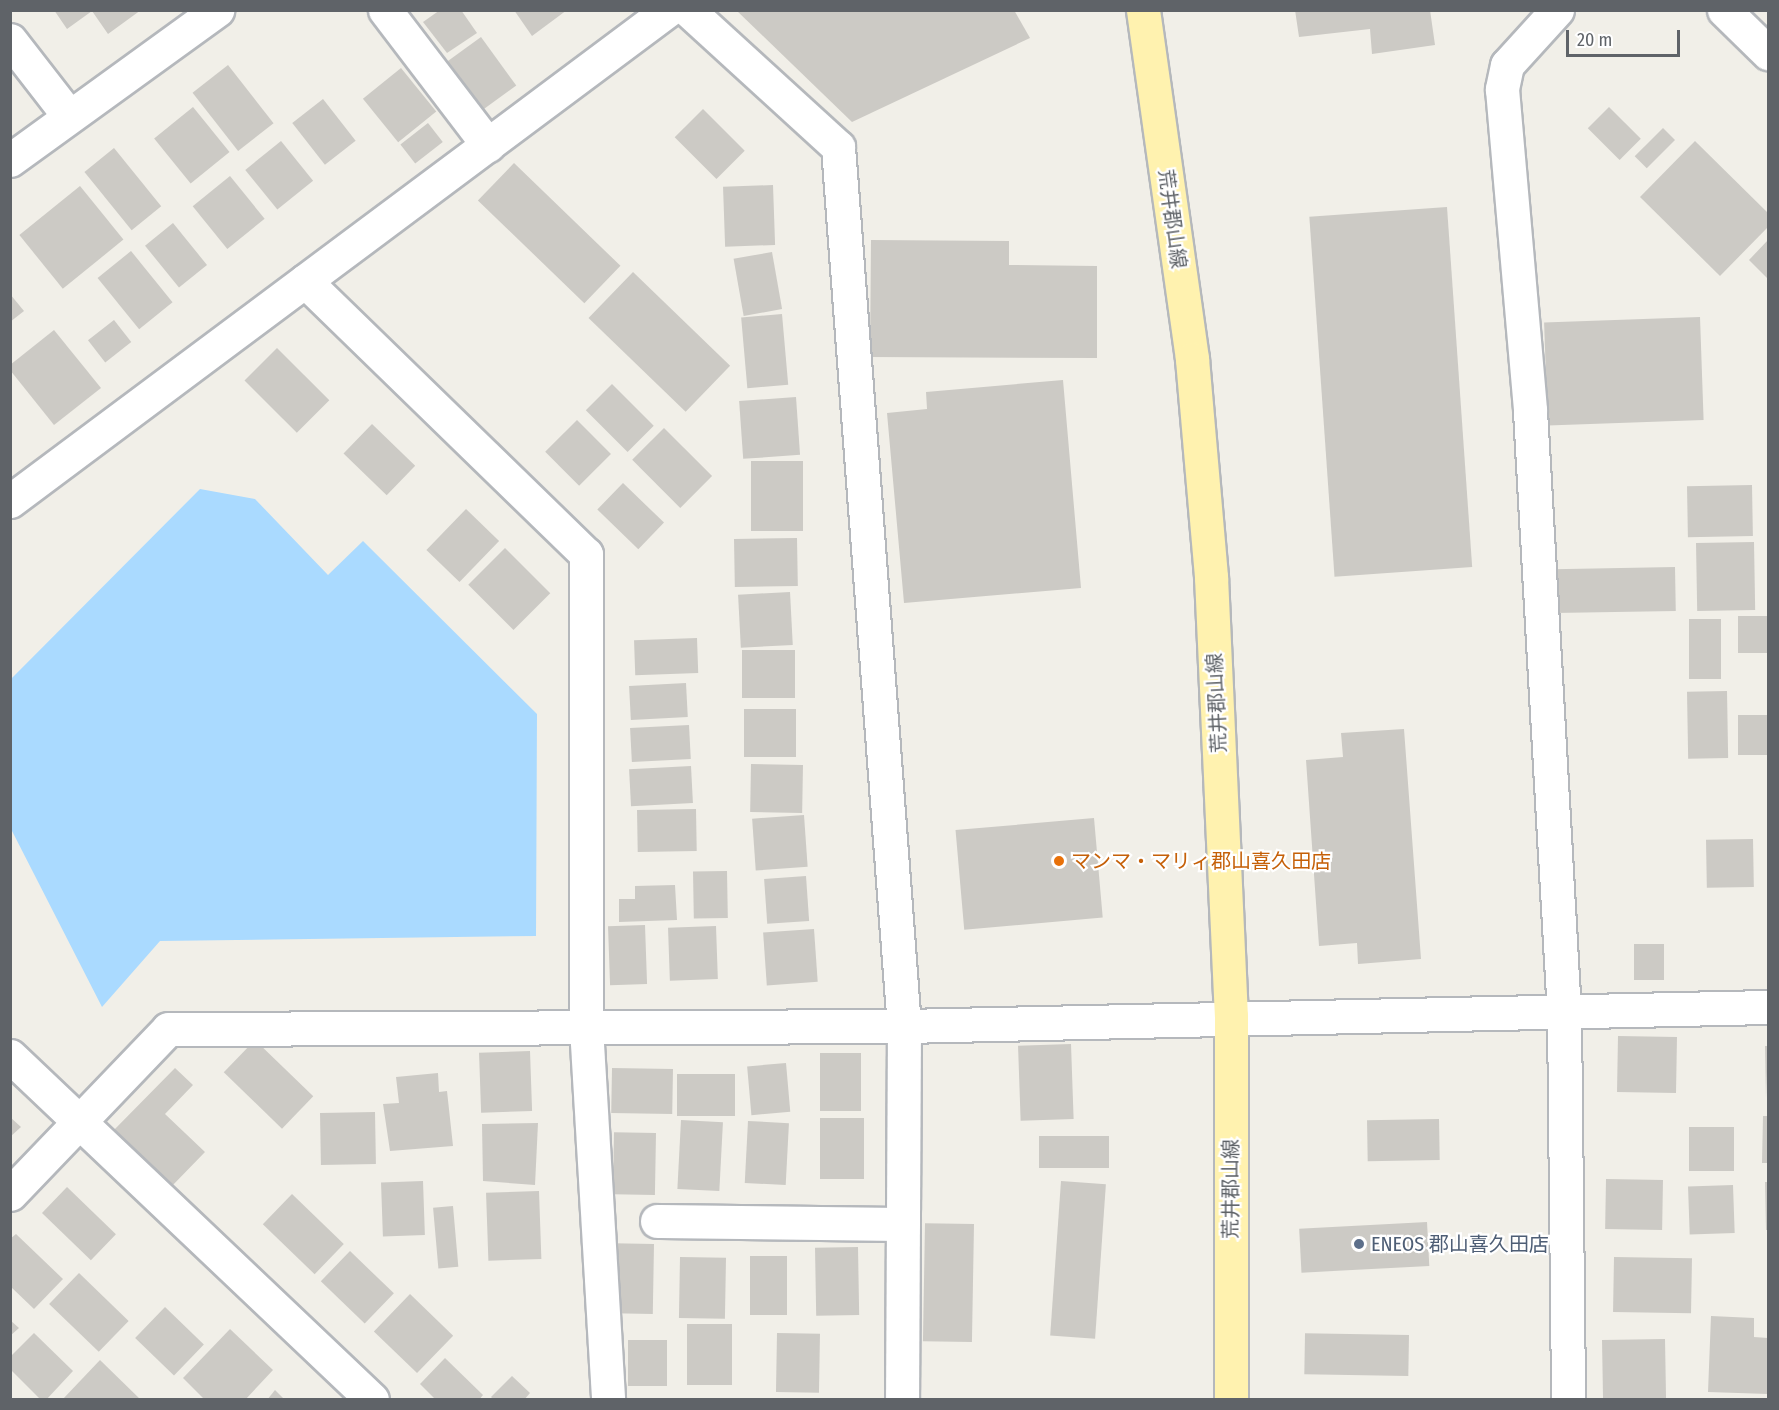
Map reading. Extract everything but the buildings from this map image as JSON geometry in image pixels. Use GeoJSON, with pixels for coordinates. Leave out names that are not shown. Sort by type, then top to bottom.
{"type":"FeatureCollection","features":[{"type":"Feature","properties":{"kind":"main road","name":"荒井郡山線"},"geometry":{"type":"LineString","coordinates":[[1143,10],[1194,382],[1211,578],[1231,1017],[1231,1400]]}},
{"type":"Feature","properties":{"kind":"street"},"geometry":{"type":"LineString","coordinates":[[10,160],[217,10]]}},
{"type":"Feature","properties":{"kind":"street"},"geometry":{"type":"LineString","coordinates":[[385,10],[488,145]]}},
{"type":"Feature","properties":{"kind":"street"},"geometry":{"type":"LineString","coordinates":[[10,501],[668,10]]}},
{"type":"Feature","properties":{"kind":"street"},"geometry":{"type":"LineString","coordinates":[[688,10],[838,147],[904,1026],[902,1400]]}},
{"type":"Feature","properties":{"kind":"street"},"geometry":{"type":"LineString","coordinates":[[1557,10],[1507,65],[1502,89],[1530,411],[1564,1012],[1568,1400]]}},
{"type":"Feature","properties":{"kind":"street"},"geometry":{"type":"LineString","coordinates":[[1724,10],[1768,53]]}},
{"type":"Feature","properties":{"kind":"street"},"geometry":{"type":"LineString","coordinates":[[10,40],[69,116]]}},
{"type":"Feature","properties":{"kind":"street"},"geometry":{"type":"LineString","coordinates":[[305,281],[586,554],[586,1027],[608,1400]]}},
{"type":"Feature","properties":{"kind":"street"},"geometry":{"type":"LineString","coordinates":[[10,1194],[168,1029],[904,1026],[1231,1017],[1768,1007]]}},
{"type":"Feature","properties":{"kind":"street"},"geometry":{"type":"LineString","coordinates":[[10,1056],[372,1400]]}},
{"type":"Feature","properties":{"kind":"street"},"geometry":{"type":"LineString","coordinates":[[657,1221],[903,1224]]}},
{"type":"Feature","properties":{"kind":"water"},"geometry":{"type":"Polygon","coordinates":[[[200,489],[255,499],[328,575],[363,541],[537,714],[536,936],[160,941],[102,1007],[11,829],[11,679],[200,489]]]}},
{"type":"Feature","properties":{"kind":"place","name":"マンマ・マリィ郡山喜久田店"},"geometry":{"type":"Point","coordinates":[1059,861]}},
{"type":"Feature","properties":{"kind":"place","name":"ENEOS 郡山喜久田店"},"geometry":{"type":"Point","coordinates":[1359,1244]}}]}
